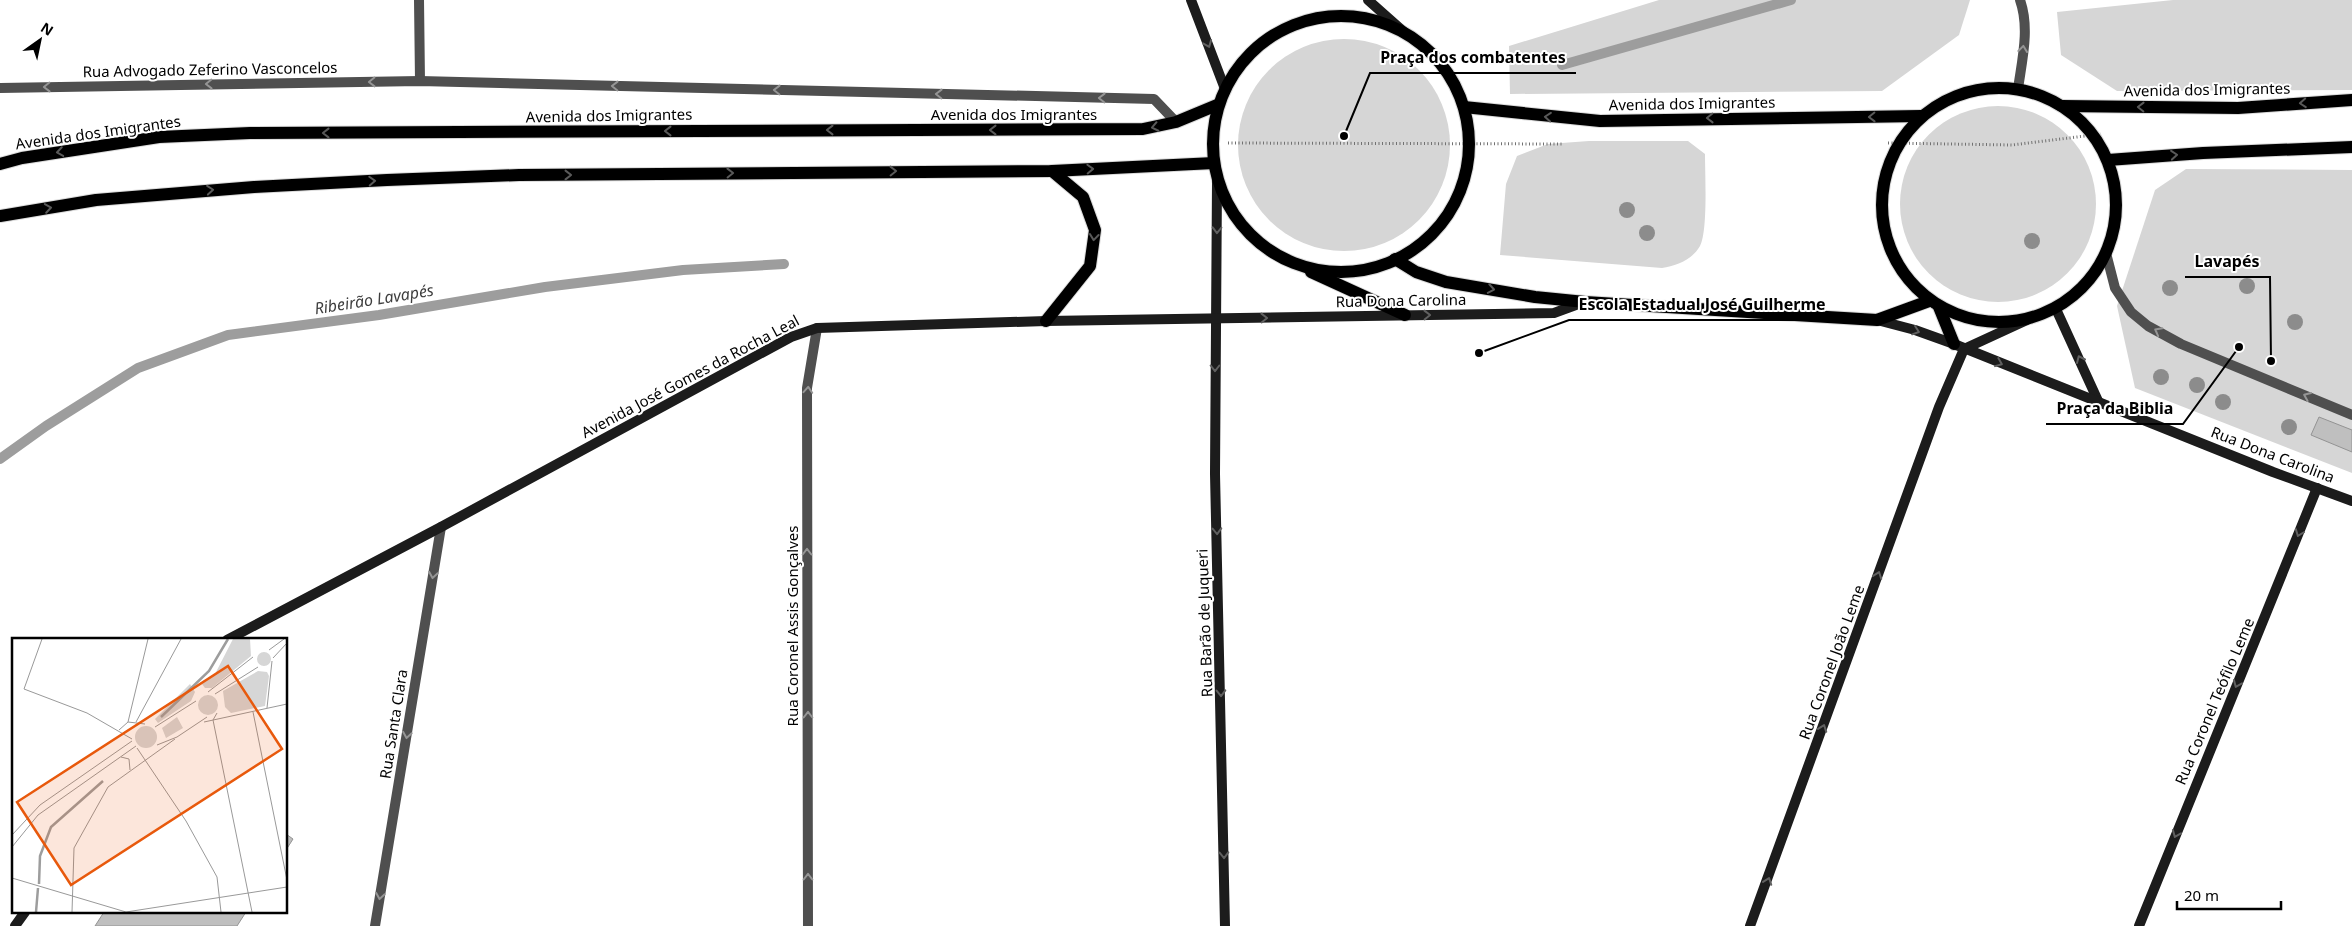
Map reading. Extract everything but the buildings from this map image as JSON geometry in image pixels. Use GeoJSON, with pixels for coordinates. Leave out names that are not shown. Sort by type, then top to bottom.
{"type":"FeatureCollection","features":[{"type":"Feature","properties":{"kind":"main road"},"geometry":{"type":"LineString","coordinates":[[1300,266],[1340,273],[1381,267],[1417,249],[1446,220],[1464,185],[1470,144],[1464,108],[1451,77],[1430,52],[1404,32],[1368,18],[1330,16],[1293,24],[1260,43],[1234,71],[1217,105],[1212,143],[1214,163],[1217,182],[1235,218],[1264,247],[1341,288],[1405,316]]}},
{"type":"Feature","properties":{"kind":"main road","name":"Avenida dos Imigrantes"},"geometry":{"type":"LineString","coordinates":[[1993,88],[2018,89],[2041,95],[2062,106],[2089,130],[2108,160],[2116,194],[2115,228],[2104,260],[2084,288],[2056,309],[2027,320],[1985,322],[1934,304],[1908,280],[1891,254],[1882,225],[1881,195],[1887,166],[1901,138],[1921,116],[1943,101],[1966,92],[1993,88]]}},
{"type":"Feature","properties":{"kind":"main road","name":"Avenida dos Imigrantes"},"geometry":{"type":"LineString","coordinates":[[2062,106],[2238,108],[2352,100]]}},
{"type":"Feature","properties":{"kind":"main road","name":"Avenida dos Imigrantes"},"geometry":{"type":"LineString","coordinates":[[0,164],[22,158],[160,137],[250,133],[1143,129],[1176,122],[1217,105]]}},
{"type":"Feature","properties":{"kind":"main road","name":"Avenida dos Imigrantes"},"geometry":{"type":"LineString","coordinates":[[1464,108],[1600,121],[1921,116]]}},
{"type":"Feature","properties":{"kind":"main road"},"geometry":{"type":"LineString","coordinates":[[2108,160],[2203,153],[2352,147]]}},
{"type":"Feature","properties":{"kind":"main road"},"geometry":{"type":"LineString","coordinates":[[0,216],[96,200],[254,187],[387,180],[519,175],[1018,169],[1052,171],[1214,163]]}},
{"type":"Feature","properties":{"kind":"main road"},"geometry":{"type":"LineString","coordinates":[[1046,321],[1090,266],[1095,230],[1083,197],[1052,171]]}},
{"type":"Feature","properties":{"kind":"main road","name":"Rua Dona Carolina"},"geometry":{"type":"LineString","coordinates":[[1395,260],[1416,272],[1446,282],[1535,297],[1585,302],[1877,320],[1934,304]]}},
{"type":"Feature","properties":{"kind":"main road"},"geometry":{"type":"LineString","coordinates":[[1934,304],[1959,346]]}},
{"type":"Feature","properties":{"kind":"street"},"geometry":{"type":"LineString","coordinates":[[419,0],[420,81]]}},
{"type":"Feature","properties":{"kind":"street"},"geometry":{"type":"LineString","coordinates":[[1190,0],[1225,89]]}},
{"type":"Feature","properties":{"kind":"street"},"geometry":{"type":"LineString","coordinates":[[1368,0],[1404,32]]}},
{"type":"Feature","properties":{"kind":"street"},"geometry":{"type":"LineString","coordinates":[[2018,89],[2025,36],[2022,5]]}},
{"type":"Feature","properties":{"kind":"street","name":"Rua Advogado Zeferino Vasconcelos"},"geometry":{"type":"LineString","coordinates":[[0,88],[420,81],[1154,99],[1176,122]]}},
{"type":"Feature","properties":{"kind":"street"},"geometry":{"type":"LineString","coordinates":[[1216,319],[1217,182]]}},
{"type":"Feature","properties":{"kind":"street"},"geometry":{"type":"LineString","coordinates":[[2106,252],[2115,288],[2131,312],[2148,326],[2181,344],[2352,415]]}},
{"type":"Feature","properties":{"kind":"street","name":"Rua Dona Carolina"},"geometry":{"type":"LineString","coordinates":[[1216,319],[1554,313],[1585,302]]}},
{"type":"Feature","properties":{"kind":"street"},"geometry":{"type":"LineString","coordinates":[[2056,309],[2099,403]]}},
{"type":"Feature","properties":{"kind":"street","name":"Avenida José Gomes da Rocha Leal"},"geometry":{"type":"LineString","coordinates":[[231,638],[441,527],[791,337],[817,328],[1046,321],[1216,319]]}},
{"type":"Feature","properties":{"kind":"street","name":"Rua Barão de Juqueri"},"geometry":{"type":"LineString","coordinates":[[1216,319],[1215,474],[1225,926]]}},
{"type":"Feature","properties":{"kind":"street","name":"Rua Dona Carolina"},"geometry":{"type":"LineString","coordinates":[[1877,320],[1915,330],[1959,346],[2099,403],[2352,501]]}},
{"type":"Feature","properties":{"kind":"street"},"geometry":{"type":"LineString","coordinates":[[1959,346],[2027,320]]}},
{"type":"Feature","properties":{"kind":"street","name":"Rua Coronel Assis Gonçalves"},"geometry":{"type":"LineString","coordinates":[[808,926],[807,388],[817,328]]}},
{"type":"Feature","properties":{"kind":"street","name":"Rua Coronel João Leme"},"geometry":{"type":"LineString","coordinates":[[1750,926],[1939,407],[1959,346]]}},
{"type":"Feature","properties":{"kind":"street","name":"Rua Coronel Teófilo Leme"},"geometry":{"type":"LineString","coordinates":[[2139,926],[2317,488]]}},
{"type":"Feature","properties":{"kind":"street","name":"Rua Santa Clara"},"geometry":{"type":"LineString","coordinates":[[375,926],[441,527]]}},
{"type":"Feature","properties":{"kind":"street"},"geometry":{"type":"LineString","coordinates":[[15,926],[24,914]]}},
{"type":"Feature","properties":{"kind":"shaded area"},"geometry":{"type":"Polygon","coordinates":[[[1659,0],[1970,0],[1959,35],[1882,91],[1510,94],[1509,46],[1659,0]]]}},
{"type":"Feature","properties":{"kind":"shaded area"},"geometry":{"type":"Polygon","coordinates":[[[2173,0],[2352,0],[2352,90],[2117,91],[2061,55],[2057,12],[2173,0]]]}},
{"type":"Feature","properties":{"kind":"shaded area"},"geometry":{"type":"Polygon","coordinates":[[[1344,39],[1365,41],[1384,47],[1403,57],[1419,70],[1432,86],[1442,105],[1448,124],[1450,145],[1448,166],[1442,185],[1432,204],[1419,220],[1403,233],[1384,243],[1365,249],[1344,251],[1323,249],[1304,243],[1285,233],[1269,220],[1256,204],[1246,185],[1240,166],[1238,145],[1240,124],[1246,105],[1256,86],[1269,70],[1285,57],[1304,47],[1323,41],[1344,39]]]}},
{"type":"Feature","properties":{"kind":"shaded area"},"geometry":{"type":"Polygon","coordinates":[[[1988,106],[2008,106],[2036,113],[2053,122],[2068,134],[2080,149],[2089,166],[2096,194],[2096,214],[2089,242],[2080,259],[2068,274],[2053,286],[2036,295],[2008,302],[1988,302],[1960,295],[1943,286],[1928,274],[1916,259],[1907,242],[1900,214],[1900,194],[1907,166],[1916,149],[1928,134],[1943,122],[1960,113],[1988,106]]]}},
{"type":"Feature","properties":{"kind":"shaded area"},"geometry":{"type":"Polygon","coordinates":[[[1589,141],[1688,141],[1705,154],[1706,202],[1703,239],[1693,255],[1678,264],[1662,268],[1500,255],[1506,184],[1517,156],[1548,144],[1589,141]]]}},
{"type":"Feature","properties":{"kind":"shaded area"},"geometry":{"type":"Polygon","coordinates":[[[2186,169],[2352,170],[2352,473],[2135,388],[2117,306],[2155,190],[2186,169]]]}},
{"type":"Feature","properties":{"kind":"waterway","name":"Ribeirão Lavapés"},"geometry":{"type":"LineString","coordinates":[[1562,65],[1791,0]]}},
{"type":"Feature","properties":{"kind":"waterway","name":"Ribeirão Lavapés"},"geometry":{"type":"LineString","coordinates":[[0,459],[46,426],[138,368],[228,335],[379,315],[545,287],[683,270],[784,264]]}},
{"type":"Feature","properties":{"kind":"place","name":"Praça dos combatentes"},"geometry":{"type":"Point","coordinates":[1344,136]}},
{"type":"Feature","properties":{"kind":"place","name":"Praça da Biblia"},"geometry":{"type":"Point","coordinates":[2239,347]}},
{"type":"Feature","properties":{"kind":"place","name":"Escola Estadual José Guilherme"},"geometry":{"type":"Point","coordinates":[1479,353]}},
{"type":"Feature","properties":{"kind":"place","name":"Lavapés"},"geometry":{"type":"Point","coordinates":[2271,361]}}]}
